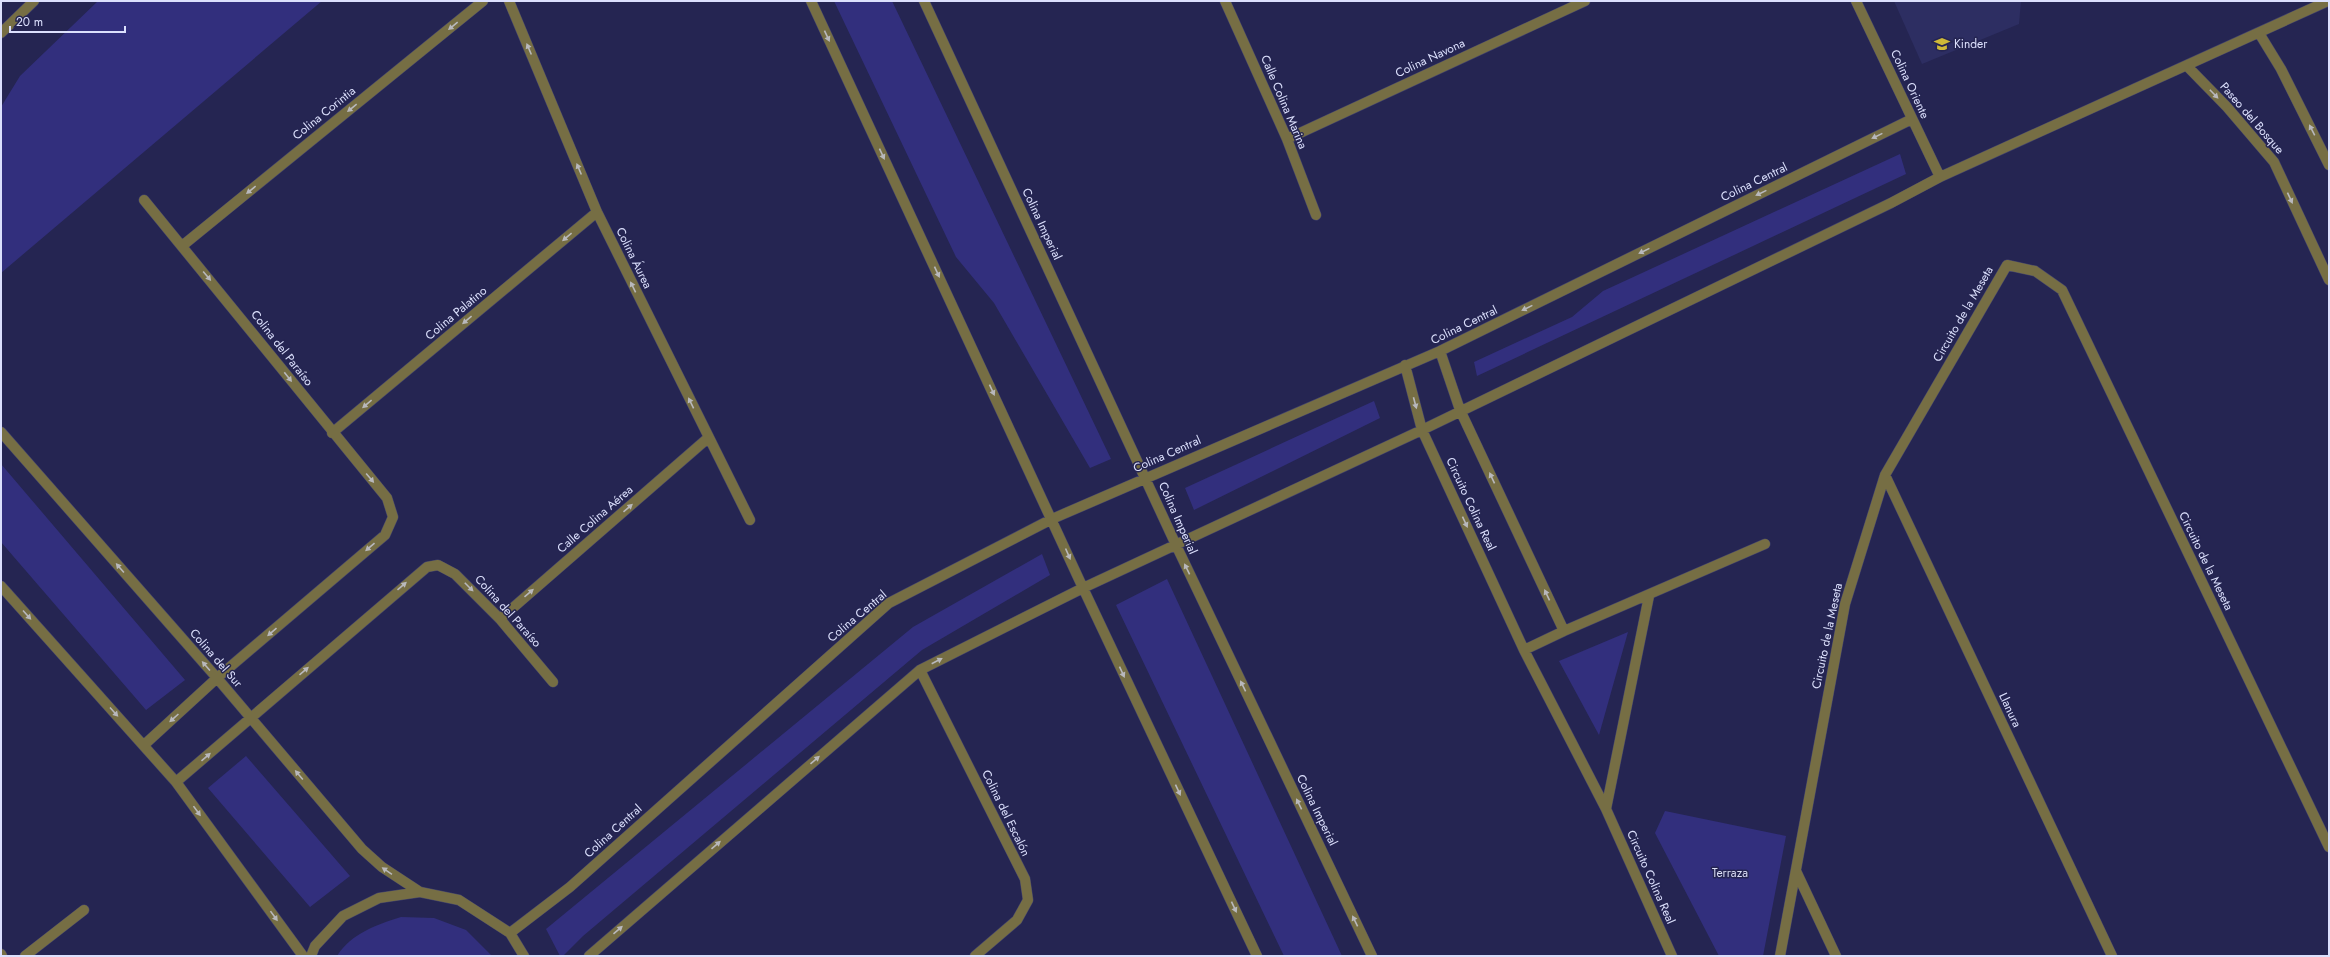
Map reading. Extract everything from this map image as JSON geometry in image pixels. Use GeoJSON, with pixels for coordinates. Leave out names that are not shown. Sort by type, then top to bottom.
{"type":"FeatureCollection","features":[{"type":"Feature","properties":{"kind":"street"},"geometry":{"type":"LineString","coordinates":[[1,33],[34,1]]}},
{"type":"Feature","properties":{"kind":"street","name":"Colina Corintia"},"geometry":{"type":"LineString","coordinates":[[182,246],[483,1]]}},
{"type":"Feature","properties":{"kind":"street","name":"Colina Áurea"},"geometry":{"type":"LineString","coordinates":[[509,1],[597,212],[750,520]]}},
{"type":"Feature","properties":{"kind":"street"},"geometry":{"type":"LineString","coordinates":[[811,1],[1052,519],[1082,588],[1257,956]]}},
{"type":"Feature","properties":{"kind":"street","name":"Colina Imperial"},"geometry":{"type":"LineString","coordinates":[[924,1],[1176,545],[1372,956]]}},
{"type":"Feature","properties":{"kind":"street","name":"Calle Colina Marina"},"geometry":{"type":"LineString","coordinates":[[1225,1],[1287,139],[1316,215]]}},
{"type":"Feature","properties":{"kind":"street","name":"Colina Navona"},"geometry":{"type":"LineString","coordinates":[[1287,139],[1585,1]]}},
{"type":"Feature","properties":{"kind":"street","name":"Colina Oriente"},"geometry":{"type":"LineString","coordinates":[[1856,1],[1940,177]]}},
{"type":"Feature","properties":{"kind":"street"},"geometry":{"type":"LineString","coordinates":[[589,956],[920,670],[1082,588],[1422,430],[1460,410],[1891,203],[1940,177],[2328,1]]}},
{"type":"Feature","properties":{"kind":"street"},"geometry":{"type":"LineString","coordinates":[[2259,33],[2281,69],[2329,165]]}},
{"type":"Feature","properties":{"kind":"street","name":"Paseo del Bosque"},"geometry":{"type":"LineString","coordinates":[[2187,66],[2227,107],[2274,162],[2329,280]]}},
{"type":"Feature","properties":{"kind":"street","name":"Colina Central"},"geometry":{"type":"LineString","coordinates":[[510,933],[570,887],[889,603],[1052,519],[1440,351],[1912,119]]}},
{"type":"Feature","properties":{"kind":"street","name":"Colina del Paraíso"},"geometry":{"type":"LineString","coordinates":[[144,200],[332,433],[387,498],[393,517],[385,535],[217,678]]}},
{"type":"Feature","properties":{"kind":"street","name":"Colina Palatino"},"geometry":{"type":"LineString","coordinates":[[332,433],[597,212]]}},
{"type":"Feature","properties":{"kind":"street","name":"Circuito de la Meseta"},"geometry":{"type":"LineString","coordinates":[[1780,956],[1845,604],[1885,475],[2007,265],[2035,271],[2062,290],[2329,847]]}},
{"type":"Feature","properties":{"kind":"street"},"geometry":{"type":"LineString","coordinates":[[1440,351],[1460,410],[1564,631]]}},
{"type":"Feature","properties":{"kind":"street","name":"Circuito Colina Real"},"geometry":{"type":"LineString","coordinates":[[1405,365],[1422,430],[1524,650],[1606,809],[1672,956]]}},
{"type":"Feature","properties":{"kind":"street","name":"Colina del Sur"},"geometry":{"type":"LineString","coordinates":[[1,432],[217,678],[362,849],[382,867],[420,892]]}},
{"type":"Feature","properties":{"kind":"street","name":"Calle Colina Aérea"},"geometry":{"type":"LineString","coordinates":[[500,619],[708,438]]}},
{"type":"Feature","properties":{"kind":"street","name":"Llanura"},"geometry":{"type":"LineString","coordinates":[[1885,475],[2112,956]]}},
{"type":"Feature","properties":{"kind":"street"},"geometry":{"type":"LineString","coordinates":[[1524,650],[1564,631],[1649,596],[1765,544]]}},
{"type":"Feature","properties":{"kind":"street","name":"Colina del Paraíso"},"geometry":{"type":"LineString","coordinates":[[250,717],[418,573],[427,567],[438,565],[455,574],[500,619],[553,682]]}},
{"type":"Feature","properties":{"kind":"street"},"geometry":{"type":"LineString","coordinates":[[1,586],[176,782],[303,956]]}},
{"type":"Feature","properties":{"kind":"street"},"geometry":{"type":"LineString","coordinates":[[1606,809],[1649,596]]}},
{"type":"Feature","properties":{"kind":"street","name":"Colina del Escalón"},"geometry":{"type":"LineString","coordinates":[[920,670],[1025,879],[1028,900],[1017,920],[975,956]]}},
{"type":"Feature","properties":{"kind":"street"},"geometry":{"type":"LineString","coordinates":[[144,745],[217,678]]}},
{"type":"Feature","properties":{"kind":"street"},"geometry":{"type":"LineString","coordinates":[[176,782],[250,717]]}},
{"type":"Feature","properties":{"kind":"street"},"geometry":{"type":"LineString","coordinates":[[1796,871],[1836,956]]}},
{"type":"Feature","properties":{"kind":"street"},"geometry":{"type":"LineString","coordinates":[[311,956],[315,946],[344,916],[380,898],[420,892],[459,900],[510,933],[524,956]]}},
{"type":"Feature","properties":{"kind":"street"},"geometry":{"type":"LineString","coordinates":[[24,956],[84,910]]}},
{"type":"Feature","properties":{"kind":"shaded area","name":"Kinder"},"geometry":{"type":"Polygon","coordinates":[[[1894,1],[2021,1],[2019,24],[1922,64],[1894,1]]]}},
{"type":"Feature","properties":{"kind":"green space"},"geometry":{"type":"Polygon","coordinates":[[[98,1],[322,1],[1,273],[1,107],[20,76],[98,1]]]}},
{"type":"Feature","properties":{"kind":"green space"},"geometry":{"type":"Polygon","coordinates":[[[834,1],[892,1],[1111,459],[1090,468],[994,303],[956,257],[834,1]]]}},
{"type":"Feature","properties":{"kind":"green space"},"geometry":{"type":"Polygon","coordinates":[[[1900,154],[1906,174],[1477,376],[1474,362],[1572,317],[1603,291],[1900,154]]]}},
{"type":"Feature","properties":{"kind":"green space"},"geometry":{"type":"Polygon","coordinates":[[[1374,401],[1380,418],[1194,510],[1185,488],[1374,401]]]}},
{"type":"Feature","properties":{"kind":"green space"},"geometry":{"type":"Polygon","coordinates":[[[1,464],[185,680],[146,710],[1,542],[1,464]]]}},
{"type":"Feature","properties":{"kind":"green space"},"geometry":{"type":"Polygon","coordinates":[[[1042,554],[1050,575],[922,650],[583,936],[563,956],[560,956],[546,929],[913,627],[1042,554]]]}},
{"type":"Feature","properties":{"kind":"green space"},"geometry":{"type":"Polygon","coordinates":[[[1167,579],[1342,956],[1284,956],[1116,605],[1167,579]]]}},
{"type":"Feature","properties":{"kind":"green space"},"geometry":{"type":"Polygon","coordinates":[[[1628,632],[1599,735],[1559,661],[1628,632]]]}},
{"type":"Feature","properties":{"kind":"green space"},"geometry":{"type":"Polygon","coordinates":[[[246,756],[350,876],[310,907],[208,788],[246,756]]]}},
{"type":"Feature","properties":{"kind":"green space","name":"Terraza"},"geometry":{"type":"Polygon","coordinates":[[[1665,811],[1786,836],[1763,956],[1719,956],[1655,833],[1665,811]]]}},
{"type":"Feature","properties":{"kind":"green space"},"geometry":{"type":"Polygon","coordinates":[[[401,917],[434,918],[466,930],[492,956],[337,956],[350,941],[365,931],[401,917]]]}},
{"type":"Feature","properties":{"kind":"place","name":"Kinder"},"geometry":{"type":"Point","coordinates":[1942,44]}}]}
